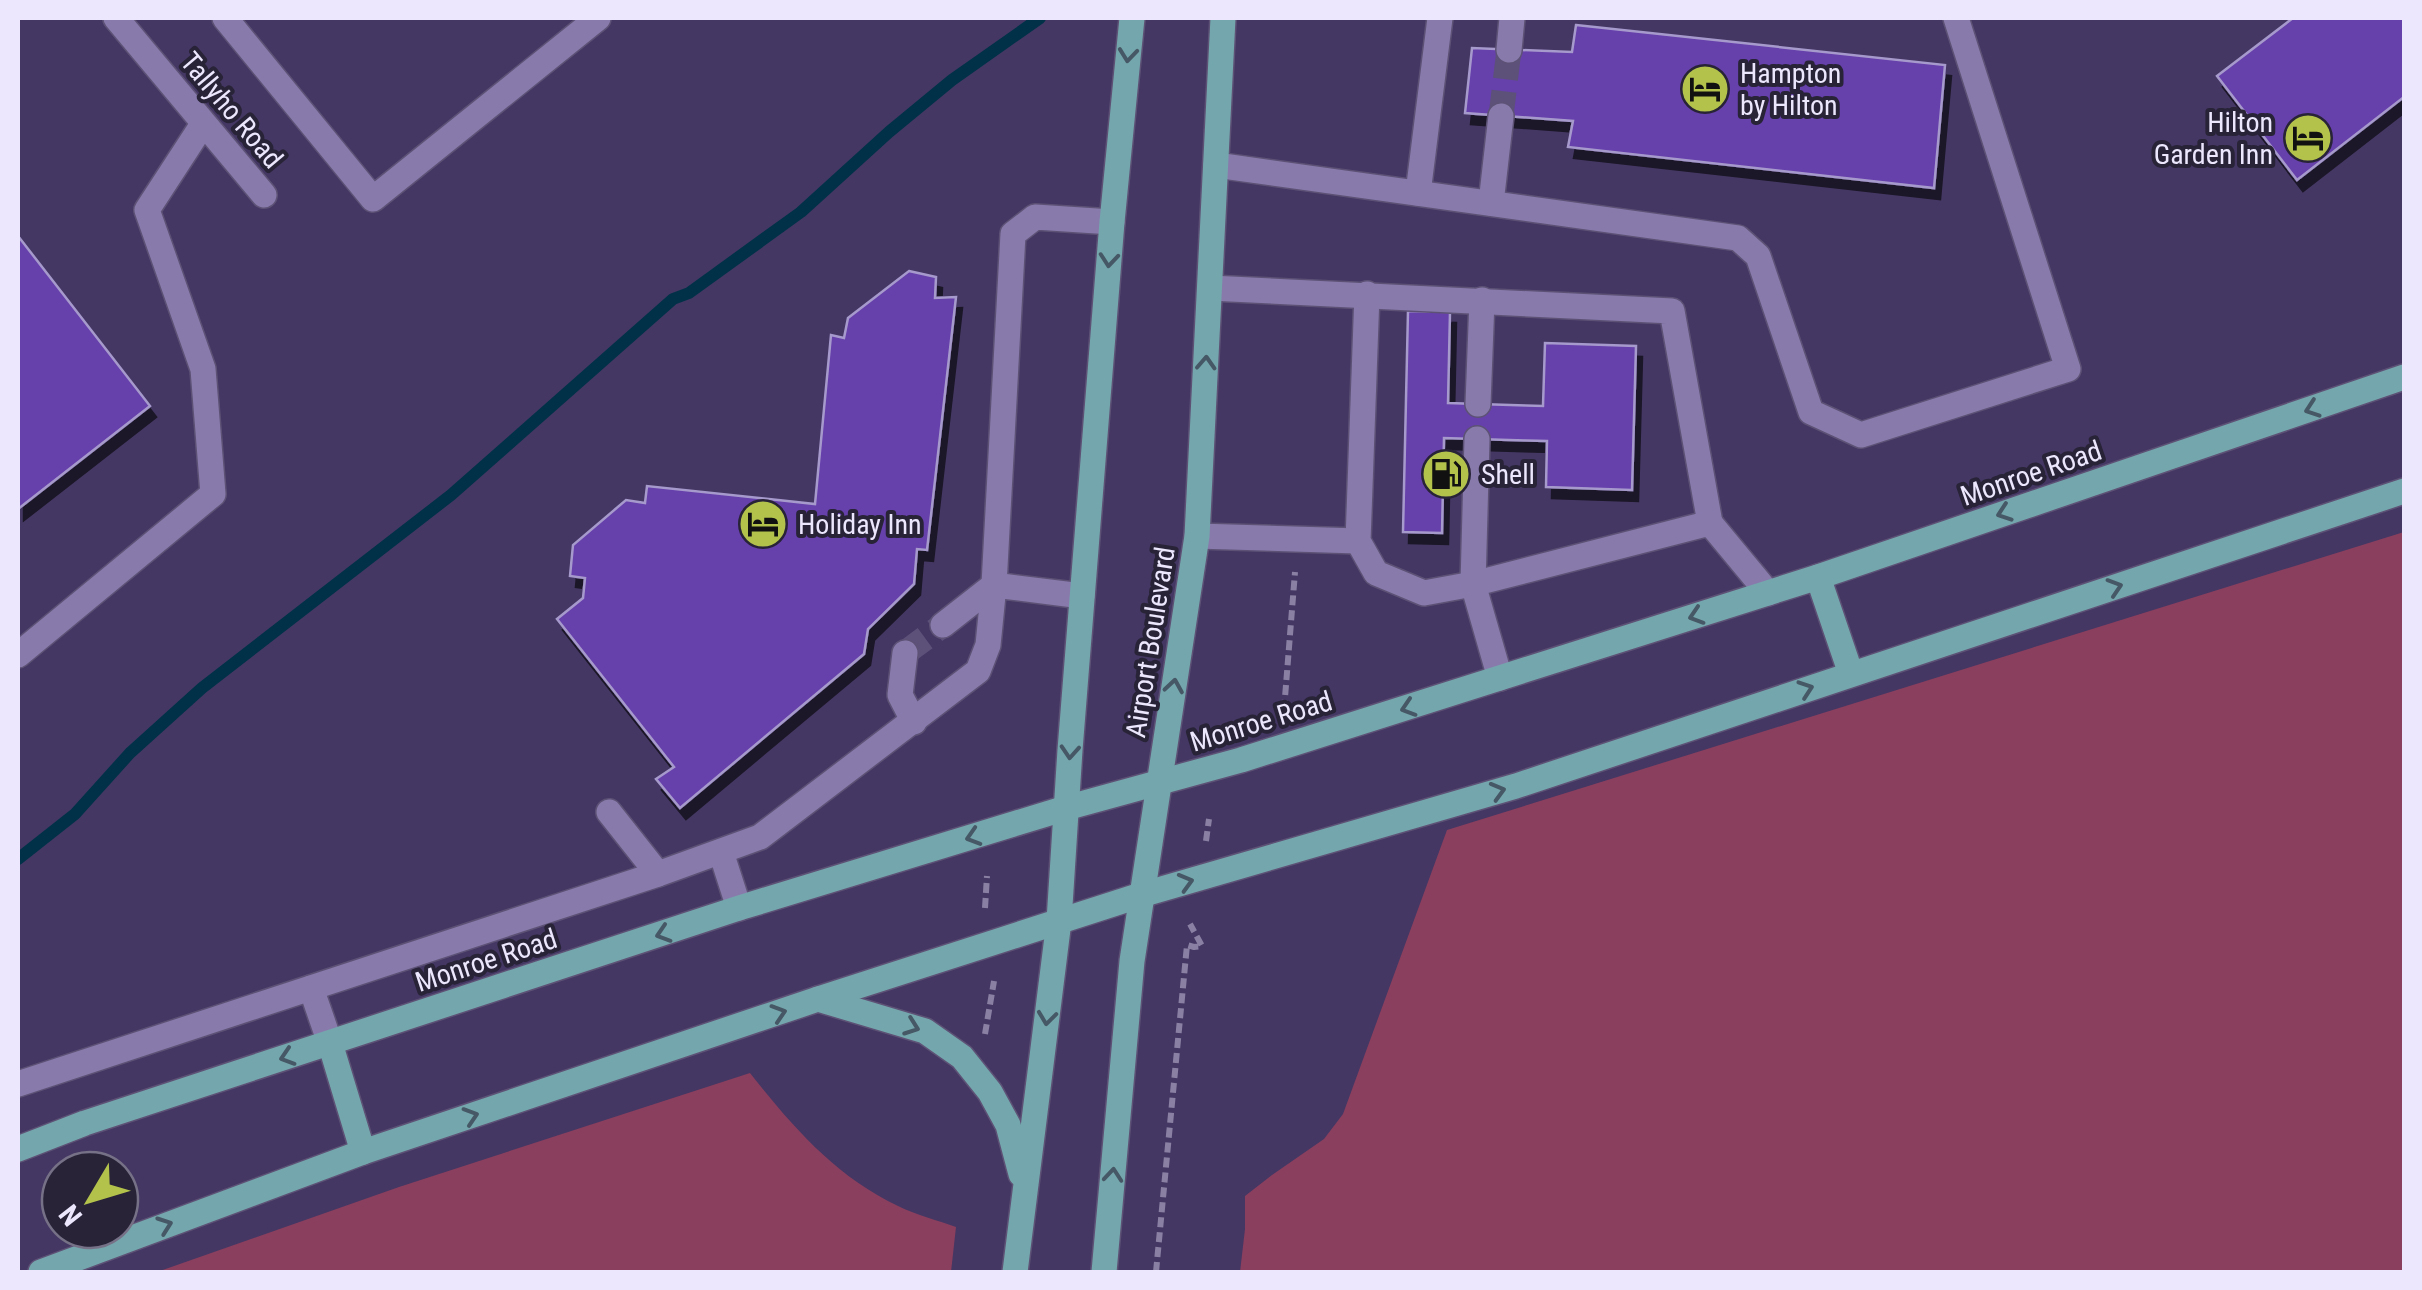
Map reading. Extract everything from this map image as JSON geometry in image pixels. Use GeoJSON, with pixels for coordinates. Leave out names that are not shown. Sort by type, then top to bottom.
{"type":"FeatureCollection","features":[{"type":"Feature","properties":{"kind":"main road"},"geometry":{"type":"LineString","coordinates":[[1015,1272],[1059,921],[1112,222],[1132,18]]}},
{"type":"Feature","properties":{"kind":"main road","name":"Airport Boulevard"},"geometry":{"type":"LineString","coordinates":[[1104,1272],[1132,961],[1197,536],[1223,22]]}},
{"type":"Feature","properties":{"kind":"main road","name":"Monroe Road"},"geometry":{"type":"LineString","coordinates":[[19,1141],[85,1124],[739,908],[1066,808],[1241,760],[1768,593],[2404,378]]}},
{"type":"Feature","properties":{"kind":"main road"},"geometry":{"type":"LineString","coordinates":[[41,1272],[363,1152],[818,1000],[1141,895],[1516,786],[2404,491]]}},
{"type":"Feature","properties":{"kind":"main road"},"geometry":{"type":"LineString","coordinates":[[1818,576],[1851,674]]}},
{"type":"Feature","properties":{"kind":"main road"},"geometry":{"type":"LineString","coordinates":[[818,1000],[925,1031],[962,1057],[990,1092],[1008,1125],[1024,1188]]}},
{"type":"Feature","properties":{"kind":"main road"},"geometry":{"type":"LineString","coordinates":[[330,1043],[363,1152]]}},
{"type":"Feature","properties":{"kind":"street","name":"Tallyho Road"},"geometry":{"type":"LineString","coordinates":[[116,18],[264,195]]}},
{"type":"Feature","properties":{"kind":"street"},"geometry":{"type":"LineString","coordinates":[[225,18],[373,199],[598,18]]}},
{"type":"Feature","properties":{"kind":"street"},"geometry":{"type":"LineString","coordinates":[[1418,194],[1440,18]]}},
{"type":"Feature","properties":{"kind":"street"},"geometry":{"type":"LineString","coordinates":[[1509,50],[1512,18]]}},
{"type":"Feature","properties":{"kind":"street"},"geometry":{"type":"LineString","coordinates":[[1216,165],[1738,238],[1758,256],[1812,412],[1861,436],[2068,369],[1956,18]]}},
{"type":"Feature","properties":{"kind":"street"},"geometry":{"type":"LineString","coordinates":[[1491,204],[1502,116]]}},
{"type":"Feature","properties":{"kind":"street"},"geometry":{"type":"LineString","coordinates":[[18,655],[214,494],[203,369],[147,210],[203,124]]}},
{"type":"Feature","properties":{"kind":"street"},"geometry":{"type":"LineString","coordinates":[[18,1084],[760,838],[914,722],[978,671],[988,645],[1013,234],[1035,217],[1112,222]]}},
{"type":"Feature","properties":{"kind":"street"},"geometry":{"type":"LineString","coordinates":[[1210,288],[1672,311],[1710,523],[1768,593]]}},
{"type":"Feature","properties":{"kind":"street"},"geometry":{"type":"LineString","coordinates":[[1367,294],[1358,541],[1376,573],[1424,593],[1474,584],[1710,523]]}},
{"type":"Feature","properties":{"kind":"street"},"geometry":{"type":"LineString","coordinates":[[1478,404],[1482,300]]}},
{"type":"Feature","properties":{"kind":"street"},"geometry":{"type":"LineString","coordinates":[[1477,439],[1474,584],[1500,678]]}},
{"type":"Feature","properties":{"kind":"street"},"geometry":{"type":"LineString","coordinates":[[1197,536],[1358,541]]}},
{"type":"Feature","properties":{"kind":"street"},"geometry":{"type":"LineString","coordinates":[[943,625],[994,586],[1082,596]]}},
{"type":"Feature","properties":{"kind":"street"},"geometry":{"type":"LineString","coordinates":[[905,654],[900,695],[914,722]]}},
{"type":"Feature","properties":{"kind":"street"},"geometry":{"type":"LineString","coordinates":[[609,812],[658,874]]}},
{"type":"Feature","properties":{"kind":"street"},"geometry":{"type":"LineString","coordinates":[[721,852],[739,908]]}},
{"type":"Feature","properties":{"kind":"street"},"geometry":{"type":"LineString","coordinates":[[312,988],[330,1043]]}},
{"type":"Feature","properties":{"kind":"path"},"geometry":{"type":"LineString","coordinates":[[1284,710],[1295,568]]}},
{"type":"Feature","properties":{"kind":"path"},"geometry":{"type":"LineString","coordinates":[[1204,852],[1210,819]]}},
{"type":"Feature","properties":{"kind":"path"},"geometry":{"type":"LineString","coordinates":[[985,908],[987,876]]}},
{"type":"Feature","properties":{"kind":"path"},"geometry":{"type":"LineString","coordinates":[[1156,1272],[1187,945],[1202,946],[1190,924]]}},
{"type":"Feature","properties":{"kind":"path"},"geometry":{"type":"LineString","coordinates":[[984,1036],[994,981]]}},
{"type":"Feature","properties":{"kind":"shaded area"},"geometry":{"type":"Polygon","coordinates":[[[2404,532],[2404,1272],[1240,1272],[1245,1196],[1324,1139],[1343,1114],[1447,830],[2404,532]]]}},
{"type":"Feature","properties":{"kind":"shaded area"},"geometry":{"type":"Polygon","coordinates":[[[750,1073],[799,1130],[854,1180],[905,1209],[956,1227],[951,1272],[157,1272],[399,1187],[750,1073]]]}},
{"type":"Feature","properties":{"kind":"building","name":"Hilton Garden Inn"},"geometry":{"type":"Polygon","coordinates":[[[2293,18],[2404,18],[2404,97],[2297,180],[2217,76],[2293,18]]]}},
{"type":"Feature","properties":{"kind":"building","name":"Hampton by Hilton"},"geometry":{"type":"Polygon","coordinates":[[[1576,25],[1945,65],[1934,188],[1568,147],[1573,121],[1465,113],[1472,48],[1572,52],[1576,25]]]}},
{"type":"Feature","properties":{"kind":"building"},"geometry":{"type":"Polygon","coordinates":[[[18,236],[150,406],[18,509],[18,236]]]}},
{"type":"Feature","properties":{"kind":"building","name":"Holiday Inn"},"geometry":{"type":"Polygon","coordinates":[[[909,271],[936,277],[935,298],[956,297],[927,550],[917,549],[914,584],[868,629],[864,654],[680,808],[656,779],[674,767],[557,619],[583,598],[585,578],[570,576],[573,545],[626,500],[645,503],[647,486],[815,504],[831,335],[844,338],[848,318],[909,271]]]}},
{"type":"Feature","properties":{"kind":"building"},"geometry":{"type":"Polygon","coordinates":[[[1408,311],[1450,312],[1448,403],[1543,406],[1545,343],[1636,346],[1632,490],[1546,487],[1547,441],[1444,438],[1442,533],[1403,532],[1408,311]]]}},
{"type":"Feature","properties":{"kind":"waterway"},"geometry":{"type":"LineString","coordinates":[[18,859],[75,814],[130,753],[202,688],[451,495],[673,299],[689,293],[801,212],[952,80],[1040,18]]}},
{"type":"Feature","properties":{"kind":"tunnel"},"geometry":{"type":"LineString","coordinates":[[1501,116],[1509,50]]}},
{"type":"Feature","properties":{"kind":"tunnel"},"geometry":{"type":"LineString","coordinates":[[905,653],[943,625]]}},
{"type":"Feature","properties":{"kind":"place","name":"Hampton by Hilton"},"geometry":{"type":"Point","coordinates":[1705,89]}},
{"type":"Feature","properties":{"kind":"place","name":"Hilton Garden Inn"},"geometry":{"type":"Point","coordinates":[2308,138]}},
{"type":"Feature","properties":{"kind":"place","name":"Shell"},"geometry":{"type":"Point","coordinates":[1446,474]}},
{"type":"Feature","properties":{"kind":"place","name":"Holiday Inn"},"geometry":{"type":"Point","coordinates":[763,524]}}]}
